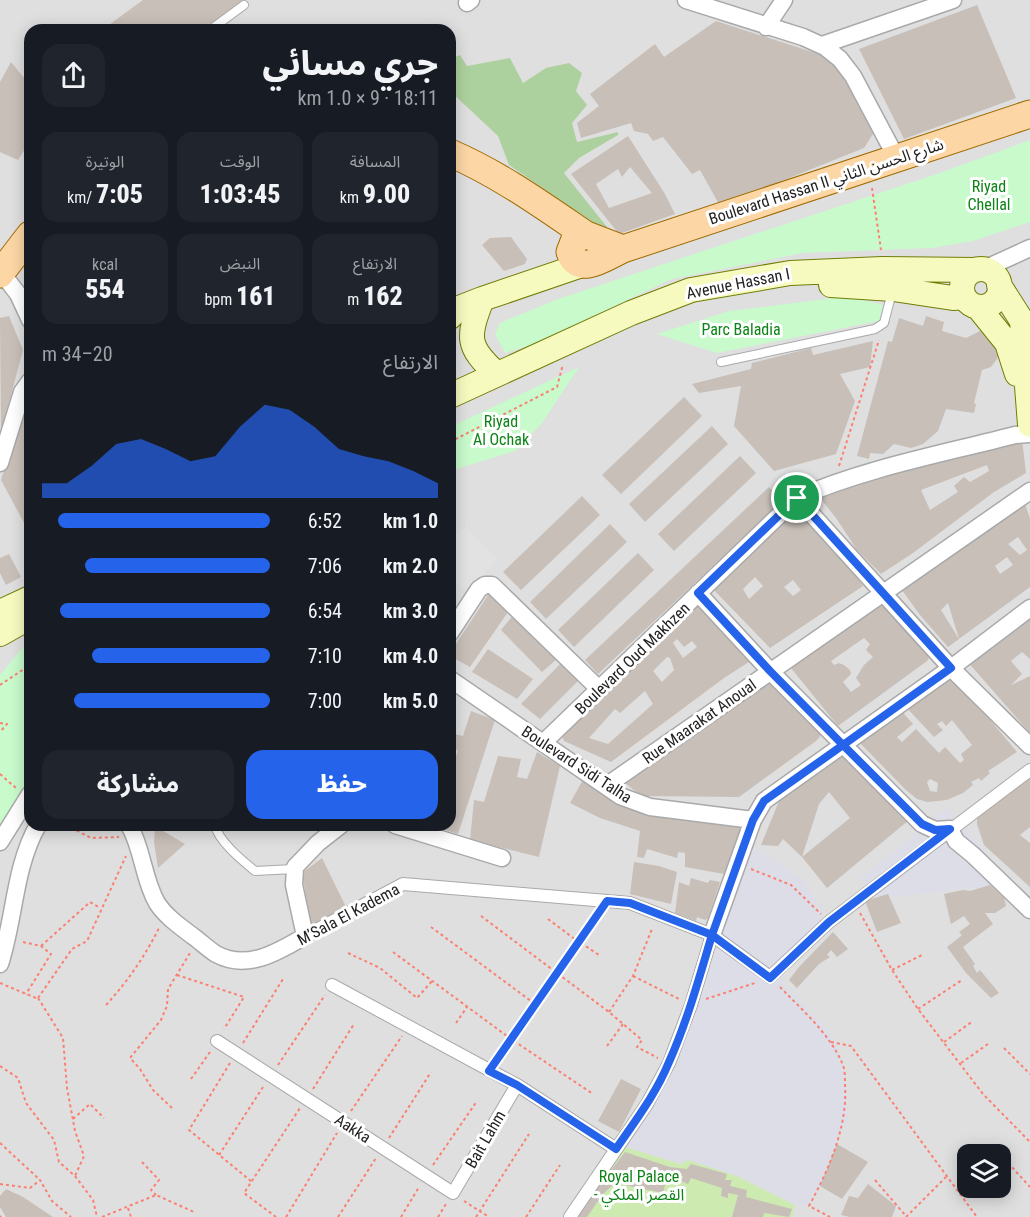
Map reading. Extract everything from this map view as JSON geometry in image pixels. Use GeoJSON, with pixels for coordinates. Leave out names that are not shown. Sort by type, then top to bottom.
{"type":"FeatureCollection","features":[{"type":"Feature","properties":{"kind":"main road","name":"Boulevard Hassan II شارع الحسن الثاني"},"geometry":{"type":"LineString","coordinates":[[456,311],[482,298],[551,276],[584,250],[623,249],[1030,114]]}},
{"type":"Feature","properties":{"kind":"main road"},"geometry":{"type":"LineString","coordinates":[[456,155],[530,197],[584,250]]}},
{"type":"Feature","properties":{"kind":"main road"},"geometry":{"type":"LineString","coordinates":[[456,172],[563,235],[584,250]]}},
{"type":"Feature","properties":{"kind":"main road"},"geometry":{"type":"LineString","coordinates":[[0,266],[24,224]]}},
{"type":"Feature","properties":{"kind":"main road"},"geometry":{"type":"LineString","coordinates":[[0,266],[24,241]]}},
{"type":"Feature","properties":{"kind":"main road","name":"Avenue Hassan I"},"geometry":{"type":"LineString","coordinates":[[456,393],[631,313],[691,290],[790,273],[882,269],[986,274]]}},
{"type":"Feature","properties":{"kind":"main road"},"geometry":{"type":"LineString","coordinates":[[970,273],[986,274],[1026,321],[1029,415],[1021,396],[1015,365],[1007,343],[962,284],[970,273]]}},
{"type":"Feature","properties":{"kind":"main road"},"geometry":{"type":"LineString","coordinates":[[975,304],[994,301],[998,296],[986,274]]}},
{"type":"Feature","properties":{"kind":"main road","name":"Avenue Hassan I"},"geometry":{"type":"LineString","coordinates":[[456,405],[566,352],[637,321],[696,300],[753,289],[844,285],[893,289],[953,298],[975,304]]}},
{"type":"Feature","properties":{"kind":"main road"},"geometry":{"type":"LineString","coordinates":[[482,298],[473,322],[473,346],[479,358],[497,374]]}},
{"type":"Feature","properties":{"kind":"main road"},"geometry":{"type":"LineString","coordinates":[[975,304],[1011,319],[1026,321]]}},
{"type":"Feature","properties":{"kind":"main road"},"geometry":{"type":"LineString","coordinates":[[0,634],[17,616]]}},
{"type":"Feature","properties":{"kind":"main road"},"geometry":{"type":"LineString","coordinates":[[0,649],[17,616]]}},
{"type":"Feature","properties":{"kind":"street"},"geometry":{"type":"LineString","coordinates":[[686,0],[702,3],[822,45],[840,59],[853,76],[896,157]]}},
{"type":"Feature","properties":{"kind":"street"},"geometry":{"type":"LineString","coordinates":[[766,27],[784,0]]}},
{"type":"Feature","properties":{"kind":"street"},"geometry":{"type":"LineString","coordinates":[[822,45],[953,0]]}},
{"type":"Feature","properties":{"kind":"street"},"geometry":{"type":"LineString","coordinates":[[986,274],[1030,248]]}},
{"type":"Feature","properties":{"kind":"street"},"geometry":{"type":"LineString","coordinates":[[0,266],[24,307]]}},
{"type":"Feature","properties":{"kind":"street"},"geometry":{"type":"LineString","coordinates":[[0,463],[24,389]]}},
{"type":"Feature","properties":{"kind":"street"},"geometry":{"type":"LineString","coordinates":[[1030,434],[1015,435],[832,483],[797,498],[951,668],[1030,746]]}},
{"type":"Feature","properties":{"kind":"street","name":"Rue Maarakat Anoual"},"geometry":{"type":"LineString","coordinates":[[606,786],[1030,491]]}},
{"type":"Feature","properties":{"kind":"street","name":"Boulevard Oud Makhzen"},"geometry":{"type":"LineString","coordinates":[[544,742],[797,498]]}},
{"type":"Feature","properties":{"kind":"street"},"geometry":{"type":"LineString","coordinates":[[456,624],[479,589],[485,585],[492,585],[599,689]]}},
{"type":"Feature","properties":{"kind":"street"},"geometry":{"type":"LineString","coordinates":[[698,593],[770,671],[922,824],[953,835],[1030,910]]}},
{"type":"Feature","properties":{"kind":"street"},"geometry":{"type":"LineString","coordinates":[[570,1217],[647,1104],[669,1063],[691,1005],[712,935],[753,820],[764,801],[951,668],[1030,608]]}},
{"type":"Feature","properties":{"kind":"street","name":"Boulevard Sidi Talha"},"geometry":{"type":"LineString","coordinates":[[456,683],[606,786],[636,803],[650,807],[753,820]]}},
{"type":"Feature","properties":{"kind":"street"},"geometry":{"type":"LineString","coordinates":[[770,978],[829,922],[953,835],[1030,770]]}},
{"type":"Feature","properties":{"kind":"street"},"geometry":{"type":"LineString","coordinates":[[0,842],[24,796]]}},
{"type":"Feature","properties":{"kind":"street"},"geometry":{"type":"LineString","coordinates":[[0,964],[8,939],[25,854],[35,831]]}},
{"type":"Feature","properties":{"kind":"street","name":"M’Sala El Kadema"},"geometry":{"type":"LineString","coordinates":[[132,831],[157,902],[166,914],[214,953],[238,961],[274,955],[403,884],[630,903],[712,935],[770,978]]}},
{"type":"Feature","properties":{"kind":"street"},"geometry":{"type":"LineString","coordinates":[[306,936],[294,885],[294,869],[296,864],[333,831]]}},
{"type":"Feature","properties":{"kind":"street"},"geometry":{"type":"LineString","coordinates":[[414,831],[502,858]]}},
{"type":"Feature","properties":{"kind":"street"},"geometry":{"type":"LineString","coordinates":[[332,985],[517,1085],[616,1149]]}},
{"type":"Feature","properties":{"kind":"street","name":"Aakka"},"geometry":{"type":"LineString","coordinates":[[217,1041],[453,1193]]}},
{"type":"Feature","properties":{"kind":"street","name":"Bait Lahm"},"geometry":{"type":"LineString","coordinates":[[453,1193],[517,1085]]}},
{"type":"Feature","properties":{"kind":"lane"},"geometry":{"type":"LineString","coordinates":[[218,24],[244,5]]}},
{"type":"Feature","properties":{"kind":"lane"},"geometry":{"type":"LineString","coordinates":[[721,362],[871,331],[884,323],[893,289]]}},
{"type":"Feature","properties":{"kind":"lane"},"geometry":{"type":"LineString","coordinates":[[216,831],[255,871],[294,869]]}},
{"type":"Feature","properties":{"kind":"path"},"geometry":{"type":"LineString","coordinates":[[870,167],[881,249]]}},
{"type":"Feature","properties":{"kind":"path"},"geometry":{"type":"LineString","coordinates":[[832,483],[884,323]]}},
{"type":"Feature","properties":{"kind":"path"},"geometry":{"type":"LineString","coordinates":[[456,439],[557,387],[566,352]]}},
{"type":"Feature","properties":{"kind":"path"},"geometry":{"type":"LineString","coordinates":[[0,685],[24,669]]}},
{"type":"Feature","properties":{"kind":"path"},"geometry":{"type":"LineString","coordinates":[[0,723],[7,724],[0,732]]}},
{"type":"Feature","properties":{"kind":"path"},"geometry":{"type":"LineString","coordinates":[[0,774],[16,789],[24,790]]}},
{"type":"Feature","properties":{"kind":"path"},"geometry":{"type":"LineString","coordinates":[[78,831],[91,838],[117,837]]}},
{"type":"Feature","properties":{"kind":"path"},"geometry":{"type":"LineString","coordinates":[[38,998],[72,949],[87,941],[128,851]]}},
{"type":"Feature","properties":{"kind":"path"},"geometry":{"type":"LineString","coordinates":[[739,864],[791,885],[829,922]]}},
{"type":"Feature","properties":{"kind":"path"},"geometry":{"type":"LineString","coordinates":[[489,1071],[607,901]]}},
{"type":"Feature","properties":{"kind":"path"},"geometry":{"type":"LineString","coordinates":[[41,946],[90,902],[101,909]]}},
{"type":"Feature","properties":{"kind":"path"},"geometry":{"type":"LineString","coordinates":[[854,903],[892,970],[918,1009],[983,1094],[1030,1142]]}},
{"type":"Feature","properties":{"kind":"path"},"geometry":{"type":"LineString","coordinates":[[106,1005],[123,987],[147,952],[166,914]]}},
{"type":"Feature","properties":{"kind":"path"},"geometry":{"type":"LineString","coordinates":[[481,916],[609,1012],[642,1040],[637,1047],[669,1063]]}},
{"type":"Feature","properties":{"kind":"path"},"geometry":{"type":"LineString","coordinates":[[549,919],[599,955]]}},
{"type":"Feature","properties":{"kind":"path"},"geometry":{"type":"LineString","coordinates":[[431,927],[535,1004]]}},
{"type":"Feature","properties":{"kind":"path"},"geometry":{"type":"LineString","coordinates":[[609,1012],[633,976],[652,929]]}},
{"type":"Feature","properties":{"kind":"path"},"geometry":{"type":"LineString","coordinates":[[8,939],[41,946],[51,954],[26,994]]}},
{"type":"Feature","properties":{"kind":"path"},"geometry":{"type":"LineString","coordinates":[[172,1108],[153,1090],[130,1058],[161,1020],[168,989],[198,940]]}},
{"type":"Feature","properties":{"kind":"path"},"geometry":{"type":"LineString","coordinates":[[393,952],[511,1039],[592,1094]]}},
{"type":"Feature","properties":{"kind":"path"},"geometry":{"type":"LineString","coordinates":[[348,953],[380,968],[417,998],[432,981]]}},
{"type":"Feature","properties":{"kind":"path"},"geometry":{"type":"LineString","coordinates":[[892,970],[924,954]]}},
{"type":"Feature","properties":{"kind":"path"},"geometry":{"type":"LineString","coordinates":[[177,975],[244,997],[191,1079]]}},
{"type":"Feature","properties":{"kind":"path"},"geometry":{"type":"LineString","coordinates":[[770,978],[831,1042],[844,1067],[846,1100],[837,1144],[809,1206],[831,1217]]}},
{"type":"Feature","properties":{"kind":"path"},"geometry":{"type":"LineString","coordinates":[[252,1182],[189,1130],[283,979]]}},
{"type":"Feature","properties":{"kind":"path"},"geometry":{"type":"LineString","coordinates":[[918,1009],[963,980]]}},
{"type":"Feature","properties":{"kind":"path"},"geometry":{"type":"LineString","coordinates":[[0,988],[1,984],[38,998],[63,1038],[67,1088],[84,1156],[75,1176]]}},
{"type":"Feature","properties":{"kind":"path"},"geometry":{"type":"LineString","coordinates":[[219,1155],[332,985]]}},
{"type":"Feature","properties":{"kind":"path"},"geometry":{"type":"LineString","coordinates":[[456,1023],[467,1007]]}},
{"type":"Feature","properties":{"kind":"path"},"geometry":{"type":"LineString","coordinates":[[944,1042],[973,1021]]}},
{"type":"Feature","properties":{"kind":"path"},"geometry":{"type":"LineString","coordinates":[[276,1217],[244,1193],[354,1024]]}},
{"type":"Feature","properties":{"kind":"path"},"geometry":{"type":"LineString","coordinates":[[607,1046],[623,1024]]}},
{"type":"Feature","properties":{"kind":"path"},"geometry":{"type":"LineString","coordinates":[[831,1042],[851,1046],[977,1217]]}},
{"type":"Feature","properties":{"kind":"path"},"geometry":{"type":"LineString","coordinates":[[960,1064],[988,1044]]}},
{"type":"Feature","properties":{"kind":"path"},"geometry":{"type":"LineString","coordinates":[[1004,1048],[1030,1074]]}},
{"type":"Feature","properties":{"kind":"path"},"geometry":{"type":"LineString","coordinates":[[0,1066],[18,1078],[26,1103],[54,1140],[59,1162],[75,1176],[93,1200],[97,1217]]}},
{"type":"Feature","properties":{"kind":"path"},"geometry":{"type":"LineString","coordinates":[[338,1217],[431,1072]]}},
{"type":"Feature","properties":{"kind":"path"},"geometry":{"type":"LineString","coordinates":[[401,1217],[477,1101]]}},
{"type":"Feature","properties":{"kind":"path"},"geometry":{"type":"LineString","coordinates":[[73,1119],[90,1104],[104,1118]]}},
{"type":"Feature","properties":{"kind":"path"},"geometry":{"type":"LineString","coordinates":[[476,1217],[529,1134]]}},
{"type":"Feature","properties":{"kind":"path"},"geometry":{"type":"LineString","coordinates":[[0,1143],[40,1180],[52,1201],[71,1217]]}},
{"type":"Feature","properties":{"kind":"path"},"geometry":{"type":"LineString","coordinates":[[142,1162],[159,1180],[151,1190],[156,1195],[194,1212]]}},
{"type":"Feature","properties":{"kind":"path"},"geometry":{"type":"LineString","coordinates":[[526,1217],[560,1165]]}},
{"type":"Feature","properties":{"kind":"path"},"geometry":{"type":"LineString","coordinates":[[1011,1166],[1030,1187]]}},
{"type":"Feature","properties":{"kind":"path"},"geometry":{"type":"LineString","coordinates":[[875,1180],[906,1217],[946,1176]]}},
{"type":"Feature","properties":{"kind":"path"},"geometry":{"type":"LineString","coordinates":[[0,1184],[30,1188],[40,1180]]}},
{"type":"Feature","properties":{"kind":"path"},"geometry":{"type":"LineString","coordinates":[[453,1193],[489,1217]]}},
{"type":"Feature","properties":{"kind":"path"},"geometry":{"type":"LineString","coordinates":[[102,1217],[156,1195]]}},
{"type":"Feature","properties":{"kind":"path"},"geometry":{"type":"LineString","coordinates":[[128,1207],[131,1217]]}},
{"type":"Feature","properties":{"kind":"shaded area"},"geometry":{"type":"Polygon","coordinates":[[[0,0],[1030,0],[1030,1217],[0,1217],[0,0]]]}},
{"type":"Feature","properties":{"kind":"shaded area"},"geometry":{"type":"Polygon","coordinates":[[[466,526],[497,559],[468,594],[456,582],[456,536],[466,526]]]}},
{"type":"Feature","properties":{"kind":"shaded area"},"geometry":{"type":"Polygon","coordinates":[[[947,808],[1000,869],[987,887],[878,898],[859,879],[947,808]]]}},
{"type":"Feature","properties":{"kind":"shaded area"},"geometry":{"type":"Polygon","coordinates":[[[757,848],[802,879],[823,909],[817,939],[780,979],[834,1037],[844,1067],[848,1120],[839,1133],[820,1186],[809,1206],[795,1205],[737,1176],[688,1160],[681,1164],[622,1146],[653,1106],[706,987],[713,959],[750,853],[757,848]]]}},
{"type":"Feature","properties":{"kind":"green space"},"geometry":{"type":"Polygon","coordinates":[[[460,55],[467,66],[510,58],[523,83],[546,68],[569,63],[582,73],[576,91],[587,105],[572,123],[577,142],[618,132],[618,135],[579,158],[564,173],[607,227],[595,231],[577,221],[569,206],[509,165],[498,136],[456,97],[456,57],[460,55]]]}},
{"type":"Feature","properties":{"kind":"green space","name":"Riyad Chellal"},"geometry":{"type":"Polygon","coordinates":[[[1030,140],[1030,222],[973,241],[932,248],[803,253],[672,279],[531,345],[505,353],[495,334],[500,323],[558,299],[934,175],[1030,140]]]}},
{"type":"Feature","properties":{"kind":"green space","name":"Parc Baladia"},"geometry":{"type":"Polygon","coordinates":[[[849,296],[883,305],[879,321],[717,353],[657,334],[729,311],[849,296]]]}},
{"type":"Feature","properties":{"kind":"green space","name":"Riyad Al Ochak"},"geometry":{"type":"Polygon","coordinates":[[[579,367],[542,423],[515,451],[456,469],[456,424],[579,367]]]}},
{"type":"Feature","properties":{"kind":"green space"},"geometry":{"type":"Polygon","coordinates":[[[24,646],[24,788],[0,833],[0,675],[24,646]]]}},
{"type":"Feature","properties":{"kind":"green space","name":"Royal Palace - القصر الملكي"},"geometry":{"type":"Polygon","coordinates":[[[622,1146],[681,1164],[688,1160],[737,1176],[795,1205],[792,1217],[582,1217],[622,1146]]]}},
{"type":"Feature","properties":{"kind":"building"},"geometry":{"type":"Polygon","coordinates":[[[143,0],[245,0],[213,24],[110,24],[143,0]]]}},
{"type":"Feature","properties":{"kind":"building"},"geometry":{"type":"Polygon","coordinates":[[[977,5],[1016,98],[904,139],[859,49],[977,5]]]}},
{"type":"Feature","properties":{"kind":"building"},"geometry":{"type":"Polygon","coordinates":[[[716,21],[825,56],[838,70],[856,98],[873,134],[864,148],[720,206],[700,170],[692,174],[663,137],[653,141],[648,134],[634,131],[631,123],[581,138],[577,123],[599,106],[590,94],[655,44],[664,57],[716,21]]]}},
{"type":"Feature","properties":{"kind":"building"},"geometry":{"type":"Polygon","coordinates":[[[11,62],[24,78],[24,150],[18,160],[0,152],[0,82],[11,62]]]}},
{"type":"Feature","properties":{"kind":"building"},"geometry":{"type":"Polygon","coordinates":[[[628,136],[675,214],[619,234],[571,174],[628,136]],[[630,167],[622,177],[618,169],[596,184],[609,208],[652,193],[630,167]]]}},
{"type":"Feature","properties":{"kind":"building"},"geometry":{"type":"Polygon","coordinates":[[[511,237],[527,259],[525,264],[504,271],[482,245],[490,238],[511,237]]]}},
{"type":"Feature","properties":{"kind":"building"},"geometry":{"type":"Polygon","coordinates":[[[9,316],[23,350],[1,432],[0,318],[9,316]]]}},
{"type":"Feature","properties":{"kind":"building"},"geometry":{"type":"Polygon","coordinates":[[[926,316],[944,322],[942,331],[966,338],[980,331],[990,332],[1000,349],[991,367],[982,370],[974,403],[976,404],[974,413],[946,409],[938,431],[923,444],[911,448],[894,444],[883,454],[870,453],[869,459],[857,456],[888,341],[892,342],[899,318],[923,326],[926,316]]]}},
{"type":"Feature","properties":{"kind":"building"},"geometry":{"type":"Polygon","coordinates":[[[873,341],[870,367],[840,374],[855,401],[836,454],[774,471],[734,426],[741,386],[699,393],[692,384],[751,369],[752,363],[811,348],[813,355],[873,341]]]}},
{"type":"Feature","properties":{"kind":"building"},"geometry":{"type":"Polygon","coordinates":[[[684,397],[702,416],[621,494],[602,475],[684,397]]]}},
{"type":"Feature","properties":{"kind":"building"},"geometry":{"type":"Polygon","coordinates":[[[24,408],[24,523],[1,480],[24,408]]]}},
{"type":"Feature","properties":{"kind":"building"},"geometry":{"type":"Polygon","coordinates":[[[712,426],[728,444],[645,522],[629,504],[712,426]]]}},
{"type":"Feature","properties":{"kind":"building"},"geometry":{"type":"Polygon","coordinates":[[[1022,439],[1026,473],[994,492],[881,574],[857,550],[817,494],[1022,439]],[[987,465],[921,490],[930,510],[958,492],[954,486],[964,477],[970,482],[989,471],[987,465]]]}},
{"type":"Feature","properties":{"kind":"building"},"geometry":{"type":"Polygon","coordinates":[[[740,456],[756,473],[674,551],[658,534],[740,456]]]}},
{"type":"Feature","properties":{"kind":"building"},"geometry":{"type":"Polygon","coordinates":[[[769,487],[782,501],[598,674],[585,660],[769,487]]]}},
{"type":"Feature","properties":{"kind":"building"},"geometry":{"type":"Polygon","coordinates":[[[582,496],[600,515],[521,590],[503,572],[582,496]]]}},
{"type":"Feature","properties":{"kind":"building"},"geometry":{"type":"Polygon","coordinates":[[[1024,500],[1030,519],[1030,587],[959,639],[948,647],[899,586],[1024,500]],[[1018,537],[1008,544],[1020,555],[1027,550],[1018,537]],[[1007,557],[995,566],[1000,574],[1013,565],[1007,557]],[[948,603],[941,610],[959,639],[948,603]]]}},
{"type":"Feature","properties":{"kind":"building"},"geometry":{"type":"Polygon","coordinates":[[[793,506],[841,555],[863,586],[770,648],[711,587],[793,506]],[[755,577],[743,589],[749,599],[763,586],[755,577]],[[793,580],[784,587],[793,596],[801,590],[793,580]]]}},
{"type":"Feature","properties":{"kind":"building"},"geometry":{"type":"Polygon","coordinates":[[[610,524],[627,542],[546,619],[530,602],[610,524]]]}},
{"type":"Feature","properties":{"kind":"building"},"geometry":{"type":"Polygon","coordinates":[[[638,553],[654,570],[574,647],[558,630],[638,553]]]}},
{"type":"Feature","properties":{"kind":"building"},"geometry":{"type":"Polygon","coordinates":[[[9,554],[21,577],[6,585],[0,573],[0,558],[9,554]]]}},
{"type":"Feature","properties":{"kind":"building"},"geometry":{"type":"Polygon","coordinates":[[[492,589],[510,609],[470,667],[456,659],[456,644],[492,589]]]}},
{"type":"Feature","properties":{"kind":"building"},"geometry":{"type":"Polygon","coordinates":[[[695,599],[749,656],[749,662],[611,762],[564,741],[561,733],[695,599]],[[677,639],[673,643],[683,658],[697,647],[692,641],[684,647],[677,639]],[[667,657],[653,671],[662,682],[674,670],[670,658],[667,657]],[[645,691],[620,713],[615,709],[589,738],[608,744],[653,704],[645,691]]]}},
{"type":"Feature","properties":{"kind":"building"},"geometry":{"type":"Polygon","coordinates":[[[880,599],[930,656],[927,661],[838,726],[791,668],[880,599]],[[864,638],[831,661],[834,665],[839,663],[850,670],[851,674],[843,682],[851,692],[861,685],[856,678],[864,665],[873,657],[866,650],[870,644],[864,638]]]}},
{"type":"Feature","properties":{"kind":"building"},"geometry":{"type":"Polygon","coordinates":[[[515,613],[557,659],[542,672],[501,630],[515,613]]]}},
{"type":"Feature","properties":{"kind":"building"},"geometry":{"type":"Polygon","coordinates":[[[1030,614],[1030,659],[1022,652],[1011,661],[1022,674],[1011,685],[1030,676],[1030,733],[966,660],[1030,614]]]}},
{"type":"Feature","properties":{"kind":"building"},"geometry":{"type":"Polygon","coordinates":[[[488,649],[533,679],[517,699],[472,672],[488,649]]]}},
{"type":"Feature","properties":{"kind":"building"},"geometry":{"type":"Polygon","coordinates":[[[563,661],[578,681],[540,719],[521,704],[563,661]]]}},
{"type":"Feature","properties":{"kind":"building"},"geometry":{"type":"Polygon","coordinates":[[[950,672],[1017,752],[988,771],[990,773],[981,781],[979,778],[971,782],[973,785],[963,793],[947,800],[927,802],[917,799],[856,739],[899,708],[913,724],[897,737],[902,742],[916,729],[939,753],[945,747],[960,763],[964,760],[961,754],[972,745],[952,720],[946,726],[942,721],[937,724],[943,730],[934,737],[906,707],[950,672]],[[930,779],[927,782],[930,791],[937,792],[938,783],[930,779]]]}},
{"type":"Feature","properties":{"kind":"building"},"geometry":{"type":"Polygon","coordinates":[[[767,678],[822,734],[816,741],[739,797],[641,796],[624,782],[767,678]]]}},
{"type":"Feature","properties":{"kind":"building"},"geometry":{"type":"Polygon","coordinates":[[[471,711],[495,720],[458,834],[448,831],[456,831],[456,756],[458,750],[456,750],[456,734],[463,736],[471,711]]]}},
{"type":"Feature","properties":{"kind":"building"},"geometry":{"type":"Polygon","coordinates":[[[840,749],[909,820],[827,888],[802,857],[783,839],[778,846],[761,845],[784,789],[840,749]],[[829,792],[819,804],[802,857],[850,818],[829,792]]]}},
{"type":"Feature","properties":{"kind":"building"},"geometry":{"type":"Polygon","coordinates":[[[537,752],[560,766],[539,857],[470,840],[474,800],[484,802],[498,756],[521,759],[517,777],[527,779],[537,752]]]}},
{"type":"Feature","properties":{"kind":"building"},"geometry":{"type":"Polygon","coordinates":[[[1030,773],[1030,827],[1020,835],[1030,843],[1030,887],[984,845],[977,824],[977,814],[1030,773]]]}},
{"type":"Feature","properties":{"kind":"building"},"geometry":{"type":"Polygon","coordinates":[[[584,778],[642,812],[738,822],[742,828],[724,874],[685,867],[685,853],[678,852],[677,858],[647,849],[644,858],[637,857],[640,831],[600,818],[570,803],[584,778]]]}},
{"type":"Feature","properties":{"kind":"building"},"geometry":{"type":"Polygon","coordinates":[[[155,831],[163,831],[185,844],[158,868],[155,831]]]}},
{"type":"Feature","properties":{"kind":"building"},"geometry":{"type":"Polygon","coordinates":[[[322,858],[346,907],[311,925],[302,873],[322,858]]]}},
{"type":"Feature","properties":{"kind":"building"},"geometry":{"type":"Polygon","coordinates":[[[634,862],[677,872],[671,904],[630,894],[634,862]]]}},
{"type":"Feature","properties":{"kind":"building"},"geometry":{"type":"Polygon","coordinates":[[[691,878],[708,883],[710,880],[720,882],[708,918],[705,920],[697,917],[696,921],[675,913],[679,882],[689,886],[691,878]]]}},
{"type":"Feature","properties":{"kind":"building"},"geometry":{"type":"Polygon","coordinates":[[[990,885],[1004,898],[1006,906],[995,913],[985,913],[993,924],[963,947],[975,964],[973,966],[977,973],[980,970],[999,993],[991,998],[966,973],[947,947],[962,935],[959,932],[970,924],[964,916],[951,924],[944,894],[970,891],[990,885]]]}},
{"type":"Feature","properties":{"kind":"building"},"geometry":{"type":"Polygon","coordinates":[[[888,894],[901,923],[877,932],[865,901],[888,894]]]}},
{"type":"Feature","properties":{"kind":"building"},"geometry":{"type":"Polygon","coordinates":[[[833,932],[848,949],[837,957],[831,950],[827,955],[830,957],[819,964],[797,988],[789,980],[833,932]]]}},
{"type":"Feature","properties":{"kind":"building"},"geometry":{"type":"Polygon","coordinates":[[[621,1079],[641,1089],[619,1132],[598,1121],[621,1079]]]}},
{"type":"Feature","properties":{"kind":"building"},"geometry":{"type":"Polygon","coordinates":[[[837,1144],[868,1162],[842,1199],[820,1186],[837,1144]]]}},
{"type":"Feature","properties":{"kind":"building"},"geometry":{"type":"Polygon","coordinates":[[[625,1152],[670,1167],[687,1169],[691,1164],[727,1174],[725,1180],[732,1180],[730,1186],[747,1190],[746,1197],[792,1209],[789,1217],[764,1213],[763,1217],[732,1217],[738,1195],[728,1193],[728,1198],[721,1196],[722,1188],[691,1178],[688,1184],[681,1181],[683,1176],[668,1173],[663,1193],[615,1183],[603,1194],[587,1217],[575,1217],[625,1152]]]}},
{"type":"Feature","properties":{"kind":"building"},"geometry":{"type":"Polygon","coordinates":[[[868,1184],[896,1206],[892,1217],[841,1215],[849,1196],[858,1198],[868,1184]]]}},
{"type":"Feature","properties":{"kind":"building"},"geometry":{"type":"Polygon","coordinates":[[[6,1189],[23,1197],[53,1217],[6,1217],[0,1207],[0,1196],[6,1189]]]}},
{"type":"Feature","properties":{"kind":"route"},"geometry":{"type":"LineString","coordinates":[[797,498],[698,593],[843,745],[764,801],[757,811],[712,935],[630,903],[607,901],[489,1071],[517,1085],[616,1149],[647,1104],[669,1063],[691,1005],[712,935],[770,978],[829,922],[950,829],[939,831],[922,824],[843,745],[951,668],[797,498]]}}]}
